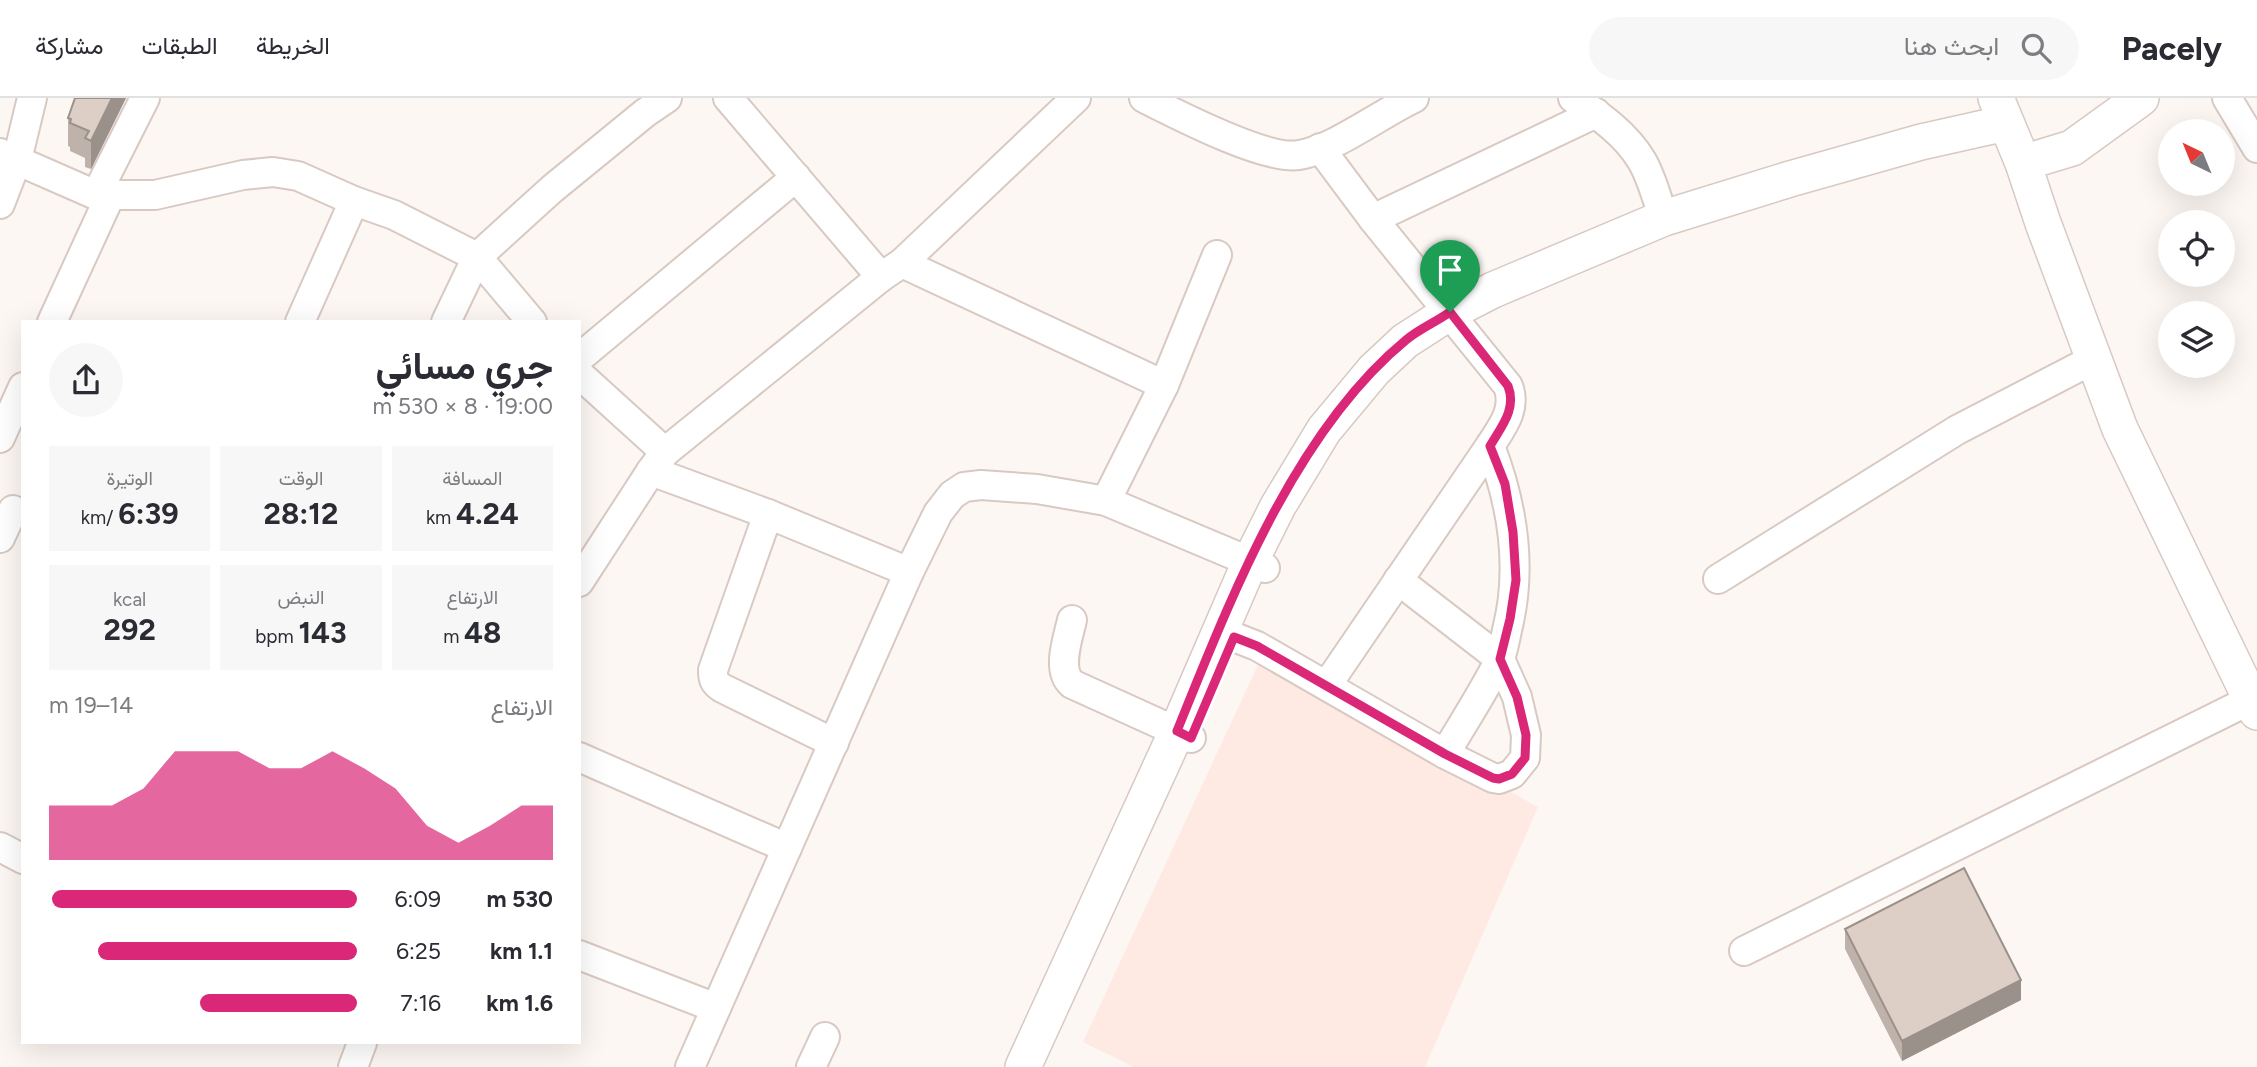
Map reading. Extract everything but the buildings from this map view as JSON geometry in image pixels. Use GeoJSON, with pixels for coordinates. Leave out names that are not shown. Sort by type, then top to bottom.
{"type":"FeatureCollection","features":[{"type":"Feature","properties":{"kind":"main road"},"geometry":{"type":"LineString","coordinates":[[2023,163],[2072,148],[2141,98]]}},
{"type":"Feature","properties":{"kind":"main road"},"geometry":{"type":"LineString","coordinates":[[1184,734],[1234,637],[1278,506],[1324,430],[1374,370],[1405,341],[1493,290],[1664,218],[1947,135],[2001,110],[2120,429],[2254,706]]}},
{"type":"Feature","properties":{"kind":"main road"},"geometry":{"type":"LineString","coordinates":[[1023,1067],[1063,992],[1184,734],[1257,565]]}},
{"type":"Feature","properties":{"kind":"main road"},"geometry":{"type":"LineString","coordinates":[[1037,1067],[1063,992]]}},
{"type":"Feature","properties":{"kind":"street"},"geometry":{"type":"LineString","coordinates":[[0,204],[9,156],[32,98]]}},
{"type":"Feature","properties":{"kind":"street"},"geometry":{"type":"LineString","coordinates":[[53,320],[145,98]]}},
{"type":"Feature","properties":{"kind":"street"},"geometry":{"type":"LineString","coordinates":[[728,98],[796,177],[892,270],[1164,385]]}},
{"type":"Feature","properties":{"kind":"street"},"geometry":{"type":"LineString","coordinates":[[581,579],[658,461],[892,270],[1076,98]]}},
{"type":"Feature","properties":{"kind":"street"},"geometry":{"type":"LineString","coordinates":[[1144,98],[1191,109],[1282,156],[1299,155],[1320,148],[1414,98]]}},
{"type":"Feature","properties":{"kind":"street"},"geometry":{"type":"LineString","coordinates":[[2227,98],[2257,148]]}},
{"type":"Feature","properties":{"kind":"street"},"geometry":{"type":"LineString","coordinates":[[447,320],[477,257],[653,103]]}},
{"type":"Feature","properties":{"kind":"street"},"geometry":{"type":"LineString","coordinates":[[1373,219],[1584,105],[1628,142],[1642,162],[1664,218]]}},
{"type":"Feature","properties":{"kind":"street"},"geometry":{"type":"LineString","coordinates":[[1320,148],[1442,318],[1508,386],[1512,395],[1508,416],[1490,446],[1327,685]]}},
{"type":"Feature","properties":{"kind":"street"},"geometry":{"type":"LineString","coordinates":[[9,156],[103,196],[155,194],[243,175],[273,172],[298,176],[394,215],[477,257],[530,320]]}},
{"type":"Feature","properties":{"kind":"street"},"geometry":{"type":"LineString","coordinates":[[581,356],[796,177]]}},
{"type":"Feature","properties":{"kind":"street"},"geometry":{"type":"LineString","coordinates":[[301,320],[354,201]]}},
{"type":"Feature","properties":{"kind":"street"},"geometry":{"type":"LineString","coordinates":[[1106,501],[1164,385],[1217,255]]}},
{"type":"Feature","properties":{"kind":"street"},"geometry":{"type":"LineString","coordinates":[[1718,579],[1957,430],[2094,359]]}},
{"type":"Feature","properties":{"kind":"street"},"geometry":{"type":"LineString","coordinates":[[581,376],[658,461],[768,514],[909,572]]}},
{"type":"Feature","properties":{"kind":"street"},"geometry":{"type":"LineString","coordinates":[[0,438],[21,391]]}},
{"type":"Feature","properties":{"kind":"street"},"geometry":{"type":"LineString","coordinates":[[1445,754],[1500,659],[1516,580],[1513,532],[1505,484],[1490,446]]}},
{"type":"Feature","properties":{"kind":"street"},"geometry":{"type":"LineString","coordinates":[[691,1067],[909,572],[937,513],[952,495],[964,487],[981,485],[1037,489],[1106,501],[1257,565]]}},
{"type":"Feature","properties":{"kind":"street"},"geometry":{"type":"LineString","coordinates":[[0,538],[12,509]]}},
{"type":"Feature","properties":{"kind":"street"},"geometry":{"type":"LineString","coordinates":[[768,514],[713,670],[713,678],[722,688],[834,743]]}},
{"type":"Feature","properties":{"kind":"street"},"geometry":{"type":"LineString","coordinates":[[1234,637],[1257,646],[1445,754],[1493,778],[1499,779],[1512,774],[1525,758],[1526,735],[1517,697],[1500,659],[1398,580]]}},
{"type":"Feature","properties":{"kind":"street"},"geometry":{"type":"LineString","coordinates":[[1072,620],[1065,654],[1066,679],[1184,734]]}},
{"type":"Feature","properties":{"kind":"street"},"geometry":{"type":"LineString","coordinates":[[1744,951],[2254,706]]}},
{"type":"Feature","properties":{"kind":"street"},"geometry":{"type":"LineString","coordinates":[[581,758],[787,848]]}},
{"type":"Feature","properties":{"kind":"street"},"geometry":{"type":"LineString","coordinates":[[0,847],[21,858]]}},
{"type":"Feature","properties":{"kind":"street"},"geometry":{"type":"LineString","coordinates":[[581,956],[716,1008]]}},
{"type":"Feature","properties":{"kind":"street"},"geometry":{"type":"LineString","coordinates":[[811,1067],[825,1037]]}},
{"type":"Feature","properties":{"kind":"street"},"geometry":{"type":"LineString","coordinates":[[354,1067],[362,1044]]}},
{"type":"Feature","properties":{"kind":"shaded area"},"geometry":{"type":"Polygon","coordinates":[[[1263,654],[1538,807],[1425,1067],[1134,1067],[1083,1042],[1263,654]]]}},
{"type":"Feature","properties":{"kind":"route"},"geometry":{"type":"LineString","coordinates":[[1450,312],[1508,386],[1512,395],[1508,416],[1490,446],[1505,484],[1513,532],[1516,580],[1500,659],[1517,697],[1526,735],[1525,758],[1512,774],[1499,779],[1493,778],[1445,754],[1257,646],[1234,637],[1191,738],[1177,731],[1250,562],[1278,506],[1324,430],[1374,370],[1405,341],[1450,312]]}}]}
